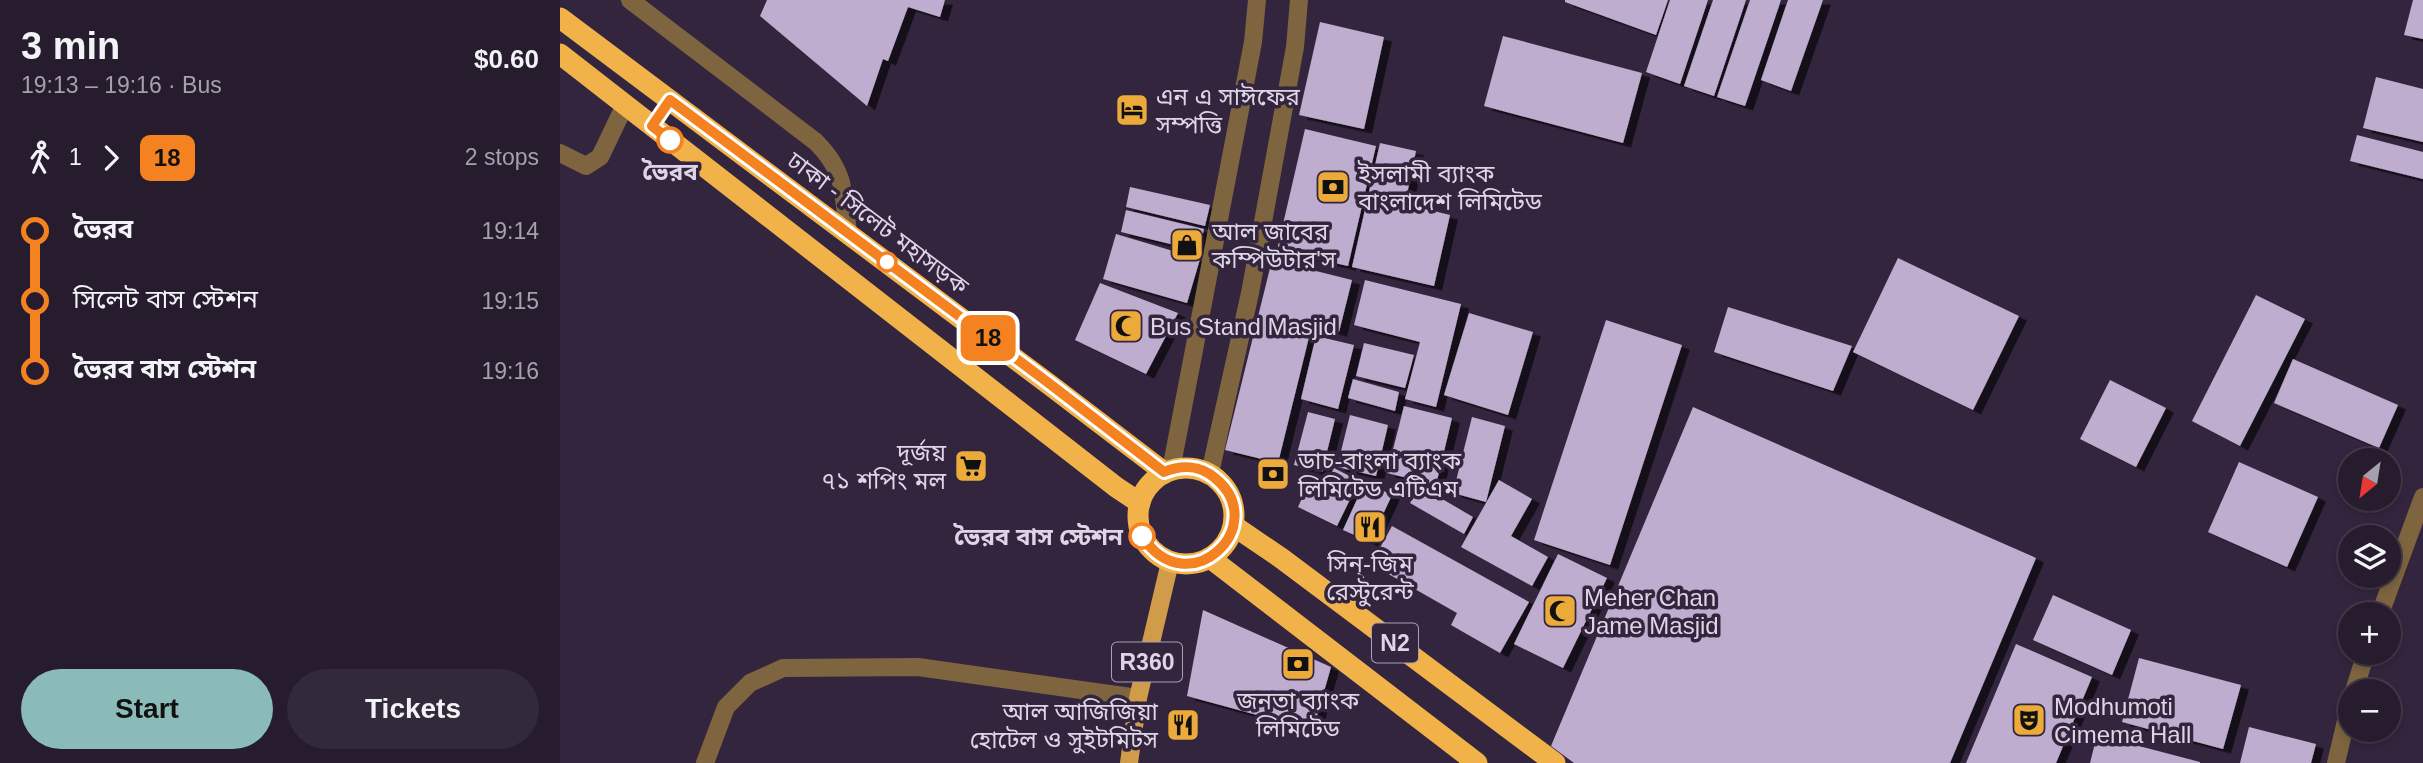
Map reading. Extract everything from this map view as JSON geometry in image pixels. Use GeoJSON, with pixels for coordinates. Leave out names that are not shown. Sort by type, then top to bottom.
{"type":"FeatureCollection","features":[{"type":"Feature","properties":{"kind":"highway","name":"ঢাকা - সিলেট মহাসড়ক"},"geometry":{"type":"LineString","coordinates":[[560,18],[1168,471]]}},
{"type":"Feature","properties":{"kind":"highway"},"geometry":{"type":"LineString","coordinates":[[561,59],[625,105],[1140,503]]}},
{"type":"Feature","properties":{"kind":"highway"},"geometry":{"type":"LineString","coordinates":[[652,126],[670,100]]}},
{"type":"Feature","properties":{"kind":"highway"},"geometry":{"type":"LineString","coordinates":[[1181,467],[1210,473],[1222,483],[1230,495],[1234,526],[1229,540],[1210,558],[1192,564],[1171,562],[1150,548],[1142,536],[1138,521],[1140,503],[1148,486],[1168,471],[1181,467]]}},
{"type":"Feature","properties":{"kind":"highway","name":"N2"},"geometry":{"type":"LineString","coordinates":[[1234,526],[1281,558],[1555,763]]}},
{"type":"Feature","properties":{"kind":"highway","name":"N2"},"geometry":{"type":"LineString","coordinates":[[1210,558],[1477,763]]}},
{"type":"Feature","properties":{"kind":"main road","name":"R360"},"geometry":{"type":"LineString","coordinates":[[1129,763],[1138,698],[1171,562]]}},
{"type":"Feature","properties":{"kind":"street"},"geometry":{"type":"LineString","coordinates":[[630,0],[816,142],[831,157],[841,177],[848,233]]}},
{"type":"Feature","properties":{"kind":"street"},"geometry":{"type":"LineString","coordinates":[[1168,471],[1253,42],[1257,0]]}},
{"type":"Feature","properties":{"kind":"street"},"geometry":{"type":"LineString","coordinates":[[1210,473],[1250,293],[1295,47],[1300,0]]}},
{"type":"Feature","properties":{"kind":"street"},"geometry":{"type":"LineString","coordinates":[[560,153],[586,166],[594,162],[600,157],[625,105]]}},
{"type":"Feature","properties":{"kind":"street"},"geometry":{"type":"LineString","coordinates":[[2384,602],[2423,496]]}},
{"type":"Feature","properties":{"kind":"street"},"geometry":{"type":"LineString","coordinates":[[705,763],[726,706],[750,683],[783,668],[918,667],[1138,698]]}},
{"type":"Feature","properties":{"kind":"street"},"geometry":{"type":"LineString","coordinates":[[2336,763],[2341,742]]}},
{"type":"Feature","properties":{"kind":"building"},"geometry":{"type":"Polygon","coordinates":[[[767,0],[945,0],[940,17],[908,7],[888,61],[883,59],[867,106],[760,16],[767,0]]]}},
{"type":"Feature","properties":{"kind":"building"},"geometry":{"type":"Polygon","coordinates":[[[1565,0],[1668,0],[1656,35],[1565,0]]]}},
{"type":"Feature","properties":{"kind":"building"},"geometry":{"type":"Polygon","coordinates":[[[1670,0],[1708,0],[1680,84],[1646,72],[1670,0]]]}},
{"type":"Feature","properties":{"kind":"building"},"geometry":{"type":"Polygon","coordinates":[[[1713,0],[1746,0],[1714,96],[1684,86],[1713,0]]]}},
{"type":"Feature","properties":{"kind":"building"},"geometry":{"type":"Polygon","coordinates":[[[1750,0],[1781,0],[1745,106],[1717,97],[1750,0]]]}},
{"type":"Feature","properties":{"kind":"building"},"geometry":{"type":"Polygon","coordinates":[[[1788,0],[1823,0],[1791,91],[1761,80],[1788,0]]]}},
{"type":"Feature","properties":{"kind":"building"},"geometry":{"type":"Polygon","coordinates":[[[2413,0],[2423,0],[2423,39],[2404,35],[2413,0]]]}},
{"type":"Feature","properties":{"kind":"building"},"geometry":{"type":"Polygon","coordinates":[[[1320,22],[1384,37],[1364,129],[1299,115],[1320,22]]]}},
{"type":"Feature","properties":{"kind":"building"},"geometry":{"type":"Polygon","coordinates":[[[1503,36],[1642,73],[1623,143],[1484,106],[1503,36]]]}},
{"type":"Feature","properties":{"kind":"building"},"geometry":{"type":"Polygon","coordinates":[[[2376,77],[2423,89],[2423,142],[2363,128],[2376,77]]]}},
{"type":"Feature","properties":{"kind":"building"},"geometry":{"type":"Polygon","coordinates":[[[1305,129],[1376,146],[1348,266],[1277,250],[1305,129]]]}},
{"type":"Feature","properties":{"kind":"building"},"geometry":{"type":"Polygon","coordinates":[[[2357,135],[2423,152],[2423,179],[2350,161],[2357,135]]]}},
{"type":"Feature","properties":{"kind":"building"},"geometry":{"type":"Polygon","coordinates":[[[1380,143],[1416,151],[1405,204],[1450,215],[1434,286],[1352,267],[1380,143]]]}},
{"type":"Feature","properties":{"kind":"building"},"geometry":{"type":"Polygon","coordinates":[[[1130,187],[1210,205],[1205,226],[1126,207],[1130,187]]]}},
{"type":"Feature","properties":{"kind":"building"},"geometry":{"type":"Polygon","coordinates":[[[1126,210],[1204,229],[1199,251],[1121,232],[1126,210]]]}},
{"type":"Feature","properties":{"kind":"building"},"geometry":{"type":"Polygon","coordinates":[[[1116,234],[1200,259],[1187,303],[1103,279],[1116,234]]]}},
{"type":"Feature","properties":{"kind":"building"},"geometry":{"type":"Polygon","coordinates":[[[1898,258],[2019,316],[1973,410],[1853,352],[1898,258]]]}},
{"type":"Feature","properties":{"kind":"building"},"geometry":{"type":"Polygon","coordinates":[[[1272,260],[1352,280],[1339,332],[1312,325],[1278,463],[1225,450],[1272,260]]]}},
{"type":"Feature","properties":{"kind":"building"},"geometry":{"type":"Polygon","coordinates":[[[1365,280],[1461,304],[1436,407],[1405,399],[1420,342],[1354,325],[1365,280]]]}},
{"type":"Feature","properties":{"kind":"building","name":"Bus Stand Masjid"},"geometry":{"type":"Polygon","coordinates":[[[1100,283],[1178,313],[1146,374],[1075,340],[1100,283]]]}},
{"type":"Feature","properties":{"kind":"building"},"geometry":{"type":"Polygon","coordinates":[[[2256,295],[2305,319],[2240,446],[2192,421],[2256,295]]]}},
{"type":"Feature","properties":{"kind":"building"},"geometry":{"type":"Polygon","coordinates":[[[1728,307],[1852,346],[1833,391],[1714,352],[1728,307]]]}},
{"type":"Feature","properties":{"kind":"building"},"geometry":{"type":"Polygon","coordinates":[[[1469,313],[1533,332],[1508,415],[1444,395],[1469,313]]]}},
{"type":"Feature","properties":{"kind":"building"},"geometry":{"type":"Polygon","coordinates":[[[1606,320],[1682,345],[1610,565],[1534,540],[1606,320]]]}},
{"type":"Feature","properties":{"kind":"building"},"geometry":{"type":"Polygon","coordinates":[[[1316,336],[1354,345],[1338,409],[1301,399],[1316,336]]]}},
{"type":"Feature","properties":{"kind":"building"},"geometry":{"type":"Polygon","coordinates":[[[1364,343],[1414,355],[1405,388],[1356,376],[1364,343]]]}},
{"type":"Feature","properties":{"kind":"building"},"geometry":{"type":"Polygon","coordinates":[[[2293,359],[2398,405],[2379,448],[2274,403],[2293,359]]]}},
{"type":"Feature","properties":{"kind":"building"},"geometry":{"type":"Polygon","coordinates":[[[1353,379],[1399,392],[1395,411],[1348,398],[1353,379]]]}},
{"type":"Feature","properties":{"kind":"building"},"geometry":{"type":"Polygon","coordinates":[[[2110,380],[2166,408],[2136,467],[2080,439],[2110,380]]]}},
{"type":"Feature","properties":{"kind":"building"},"geometry":{"type":"Polygon","coordinates":[[[1404,406],[1452,418],[1436,485],[1387,473],[1404,406]]]}},
{"type":"Feature","properties":{"kind":"building"},"geometry":{"type":"Polygon","coordinates":[[[1693,407],[2036,558],[1950,763],[1574,763],[1551,746],[1693,407]]]}},
{"type":"Feature","properties":{"kind":"building"},"geometry":{"type":"Polygon","coordinates":[[[1308,412],[1335,419],[1322,472],[1294,465],[1308,412]]]}},
{"type":"Feature","properties":{"kind":"building"},"geometry":{"type":"Polygon","coordinates":[[[1350,415],[1388,425],[1376,476],[1337,467],[1350,415]]]}},
{"type":"Feature","properties":{"kind":"building"},"geometry":{"type":"Polygon","coordinates":[[[1472,417],[1505,426],[1486,502],[1453,493],[1472,417]]]}},
{"type":"Feature","properties":{"kind":"building"},"geometry":{"type":"Polygon","coordinates":[[[2239,462],[2318,497],[2287,567],[2208,532],[2239,462]]]}},
{"type":"Feature","properties":{"kind":"building"},"geometry":{"type":"Polygon","coordinates":[[[1334,468],[1359,481],[1337,526],[1298,507],[1309,483],[1323,489],[1334,468]]]}},
{"type":"Feature","properties":{"kind":"building"},"geometry":{"type":"Polygon","coordinates":[[[1499,480],[1532,499],[1511,536],[1548,557],[1532,586],[1461,547],[1499,480]]]}},
{"type":"Feature","properties":{"kind":"building"},"geometry":{"type":"Polygon","coordinates":[[[1365,482],[1392,495],[1370,542],[1343,530],[1365,482]]]}},
{"type":"Feature","properties":{"kind":"building"},"geometry":{"type":"Polygon","coordinates":[[[1420,486],[1473,517],[1464,534],[1410,503],[1420,486]]]}},
{"type":"Feature","properties":{"kind":"building"},"geometry":{"type":"Polygon","coordinates":[[[1392,526],[1529,602],[1500,653],[1451,625],[1457,613],[1371,564],[1392,526]]]}},
{"type":"Feature","properties":{"kind":"building","name":"Meher Chan Jame Masjid"},"geometry":{"type":"Polygon","coordinates":[[[1558,554],[1607,578],[1563,668],[1514,644],[1558,554]]]}},
{"type":"Feature","properties":{"kind":"building"},"geometry":{"type":"Polygon","coordinates":[[[2053,595],[2131,630],[2112,675],[2033,640],[2053,595]]]}},
{"type":"Feature","properties":{"kind":"building"},"geometry":{"type":"Polygon","coordinates":[[[1203,610],[1331,667],[1313,730],[1187,696],[1203,610]]]}},
{"type":"Feature","properties":{"kind":"building","name":"Modhumoti Cimema Hall"},"geometry":{"type":"Polygon","coordinates":[[[2016,644],[2092,677],[2056,763],[1966,763],[2016,644]]]}},
{"type":"Feature","properties":{"kind":"building"},"geometry":{"type":"Polygon","coordinates":[[[2139,658],[2241,685],[2223,749],[2122,722],[2139,658]]]}},
{"type":"Feature","properties":{"kind":"building"},"geometry":{"type":"Polygon","coordinates":[[[2249,727],[2316,744],[2311,763],[2240,763],[2249,727]]]}},
{"type":"Feature","properties":{"kind":"building"},"geometry":{"type":"Polygon","coordinates":[[[2097,735],[2200,762],[2200,763],[2090,763],[2097,735]]]}},
{"type":"Feature","properties":{"kind":"bus line","name":"18"},"geometry":{"type":"LineString","coordinates":[[670,140],[652,126],[670,100],[1164,472],[1181,467],[1196,468],[1210,473],[1222,483],[1230,495],[1234,526],[1229,540],[1219,552],[1206,560],[1192,564],[1171,562],[1150,548],[1142,536]]}},
{"type":"Feature","properties":{"kind":"place","name":"এন এ সাঈফের সম্পত্তি"},"geometry":{"type":"Point","coordinates":[1132,110]}},
{"type":"Feature","properties":{"kind":"place","name":"ভৈরব"},"geometry":{"type":"Point","coordinates":[670,140]}},
{"type":"Feature","properties":{"kind":"place","name":"ইসলামী ব্যাংক বাংলাদেশ লিমিটেড"},"geometry":{"type":"Point","coordinates":[1333,187]}},
{"type":"Feature","properties":{"kind":"place","name":"আল জাবের কম্পিউটার'স"},"geometry":{"type":"Point","coordinates":[1187,245]}},
{"type":"Feature","properties":{"kind":"place","name":"Bus Stand Masjid"},"geometry":{"type":"Point","coordinates":[1126,326]}},
{"type":"Feature","properties":{"kind":"place","name":"দূর্জয় ৭১ শপিং মল"},"geometry":{"type":"Point","coordinates":[971,466]}},
{"type":"Feature","properties":{"kind":"place","name":"ডাচ-বাংলা ব্যাংক লিমিটেড এটিএম"},"geometry":{"type":"Point","coordinates":[1273,474]}},
{"type":"Feature","properties":{"kind":"place","name":"সিন্-জিম রেস্টুরেন্ট"},"geometry":{"type":"Point","coordinates":[1370,527]}},
{"type":"Feature","properties":{"kind":"place","name":"ভৈরব বাস স্টেশন"},"geometry":{"type":"Point","coordinates":[1142,536]}},
{"type":"Feature","properties":{"kind":"place","name":"Meher Chan Jame Masjid"},"geometry":{"type":"Point","coordinates":[1560,611]}},
{"type":"Feature","properties":{"kind":"place","name":"জনতা ব্যাংক লিমিটেড"},"geometry":{"type":"Point","coordinates":[1298,664]}},
{"type":"Feature","properties":{"kind":"place","name":"Modhumoti Cimema Hall"},"geometry":{"type":"Point","coordinates":[2029,720]}},
{"type":"Feature","properties":{"kind":"place","name":"আল আজিজিয়া হোটেল ও সুইটমিটস"},"geometry":{"type":"Point","coordinates":[1183,725]}}]}
